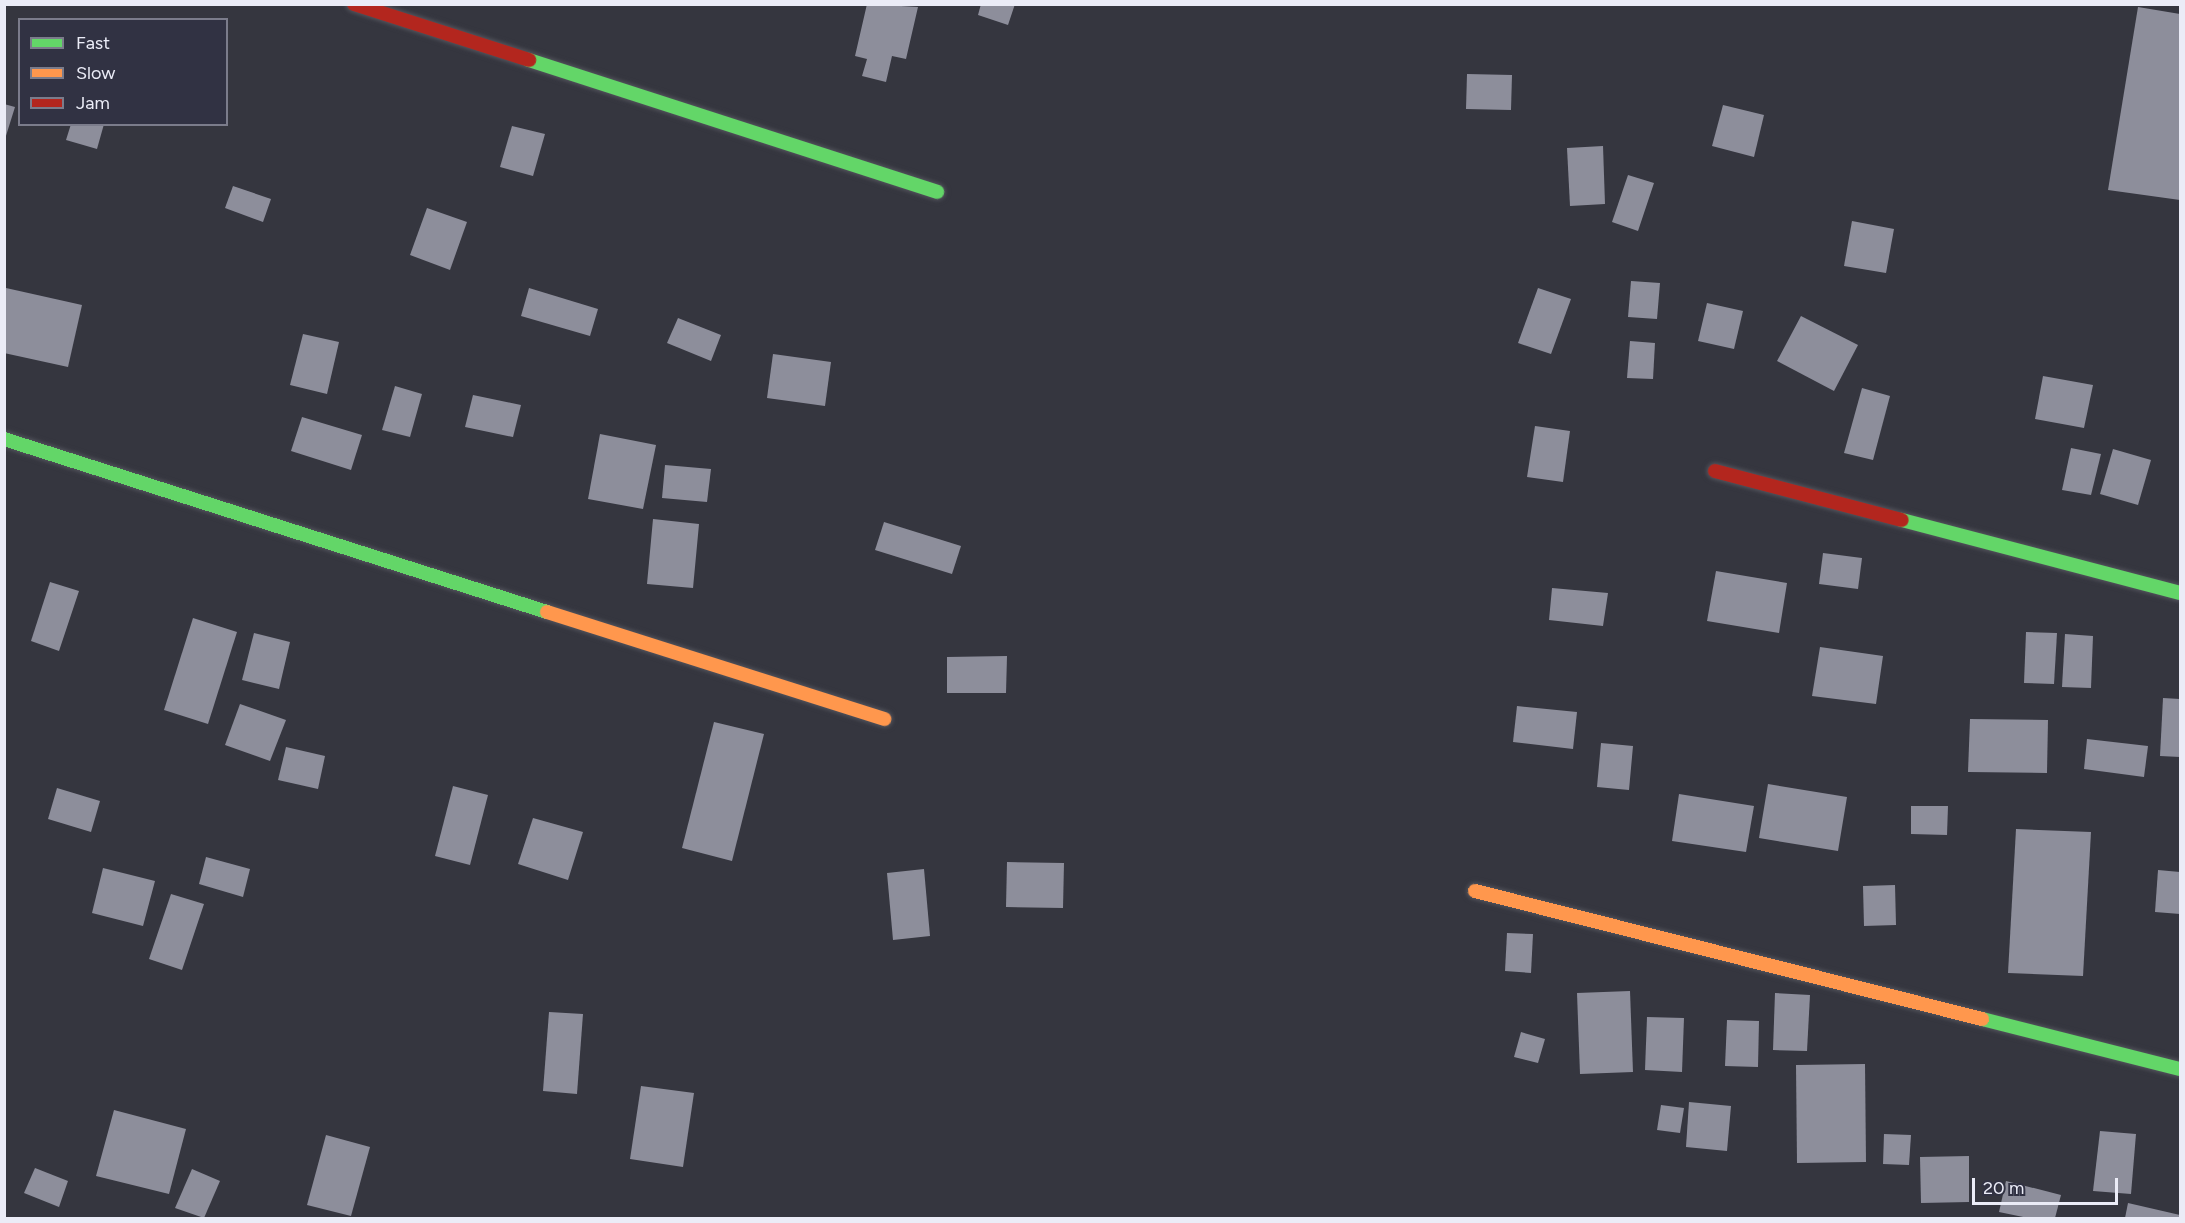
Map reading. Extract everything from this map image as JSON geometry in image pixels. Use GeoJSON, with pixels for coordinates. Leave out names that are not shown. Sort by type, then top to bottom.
{"type":"FeatureCollection","features":[{"type":"Feature","properties":{"kind":"street"},"geometry":{"type":"LineString","coordinates":[[354,4],[937,192]]}},
{"type":"Feature","properties":{"kind":"street"},"geometry":{"type":"LineString","coordinates":[[4,439],[884,719]]}},
{"type":"Feature","properties":{"kind":"street"},"geometry":{"type":"LineString","coordinates":[[1715,471],[2181,593]]}},
{"type":"Feature","properties":{"kind":"street"},"geometry":{"type":"LineString","coordinates":[[1475,891],[2181,1069]]}},
{"type":"Feature","properties":{"kind":"building"},"geometry":{"type":"Polygon","coordinates":[[[867,4],[918,7],[906,59],[892,56],[886,82],[862,76],[867,59],[855,56],[867,4]]]}},
{"type":"Feature","properties":{"kind":"building"},"geometry":{"type":"Polygon","coordinates":[[[981,4],[1015,4],[1008,25],[978,15],[981,4]]]}},
{"type":"Feature","properties":{"kind":"building"},"geometry":{"type":"Polygon","coordinates":[[[2138,7],[2180,14],[2180,200],[2108,190],[2138,7]]]}},
{"type":"Feature","properties":{"kind":"building"},"geometry":{"type":"Polygon","coordinates":[[[1467,74],[1512,75],[1511,110],[1466,109],[1467,74]]]}},
{"type":"Feature","properties":{"kind":"building"},"geometry":{"type":"Polygon","coordinates":[[[4,104],[15,107],[5,139],[4,139],[4,104]]]}},
{"type":"Feature","properties":{"kind":"building"},"geometry":{"type":"Polygon","coordinates":[[[1723,105],[1764,115],[1754,157],[1712,146],[1723,105]]]}},
{"type":"Feature","properties":{"kind":"building"},"geometry":{"type":"Polygon","coordinates":[[[70,126],[103,126],[97,149],[66,140],[70,126]]]}},
{"type":"Feature","properties":{"kind":"building"},"geometry":{"type":"Polygon","coordinates":[[[512,126],[545,134],[533,176],[500,167],[512,126]]]}},
{"type":"Feature","properties":{"kind":"building"},"geometry":{"type":"Polygon","coordinates":[[[1603,146],[1605,204],[1570,206],[1567,148],[1603,146]]]}},
{"type":"Feature","properties":{"kind":"building"},"geometry":{"type":"Polygon","coordinates":[[[1628,175],[1654,183],[1638,231],[1612,222],[1628,175]]]}},
{"type":"Feature","properties":{"kind":"building"},"geometry":{"type":"Polygon","coordinates":[[[233,186],[271,199],[263,222],[225,208],[233,186]]]}},
{"type":"Feature","properties":{"kind":"building"},"geometry":{"type":"Polygon","coordinates":[[[427,208],[467,222],[450,270],[410,255],[427,208]]]}},
{"type":"Feature","properties":{"kind":"building"},"geometry":{"type":"Polygon","coordinates":[[[1852,221],[1894,229],[1886,273],[1844,266],[1852,221]]]}},
{"type":"Feature","properties":{"kind":"building"},"geometry":{"type":"Polygon","coordinates":[[[1631,281],[1660,283],[1657,319],[1628,317],[1631,281]]]}},
{"type":"Feature","properties":{"kind":"building"},"geometry":{"type":"Polygon","coordinates":[[[6,288],[82,305],[68,367],[4,353],[6,288]]]}},
{"type":"Feature","properties":{"kind":"building"},"geometry":{"type":"Polygon","coordinates":[[[529,288],[598,309],[590,336],[521,316],[529,288]]]}},
{"type":"Feature","properties":{"kind":"building"},"geometry":{"type":"Polygon","coordinates":[[[1538,288],[1571,299],[1551,354],[1518,343],[1538,288]]]}},
{"type":"Feature","properties":{"kind":"building"},"geometry":{"type":"Polygon","coordinates":[[[1707,303],[1743,311],[1734,349],[1698,341],[1707,303]]]}},
{"type":"Feature","properties":{"kind":"building"},"geometry":{"type":"Polygon","coordinates":[[[1801,316],[1858,345],[1834,391],[1777,361],[1801,316]]]}},
{"type":"Feature","properties":{"kind":"building"},"geometry":{"type":"Polygon","coordinates":[[[678,318],[721,335],[711,361],[667,343],[678,318]]]}},
{"type":"Feature","properties":{"kind":"building"},"geometry":{"type":"Polygon","coordinates":[[[303,334],[339,342],[327,394],[290,385],[303,334]]]}},
{"type":"Feature","properties":{"kind":"building"},"geometry":{"type":"Polygon","coordinates":[[[1630,341],[1655,343],[1653,379],[1627,378],[1630,341]]]}},
{"type":"Feature","properties":{"kind":"building"},"geometry":{"type":"Polygon","coordinates":[[[773,354],[831,362],[825,406],[767,398],[773,354]]]}},
{"type":"Feature","properties":{"kind":"building"},"geometry":{"type":"Polygon","coordinates":[[[2043,376],[2093,385],[2084,428],[2035,419],[2043,376]]]}},
{"type":"Feature","properties":{"kind":"building"},"geometry":{"type":"Polygon","coordinates":[[[395,386],[422,394],[410,437],[382,430],[395,386]]]}},
{"type":"Feature","properties":{"kind":"building"},"geometry":{"type":"Polygon","coordinates":[[[1862,388],[1890,396],[1873,460],[1844,453],[1862,388]]]}},
{"type":"Feature","properties":{"kind":"building"},"geometry":{"type":"Polygon","coordinates":[[[473,395],[521,405],[513,437],[465,427],[473,395]]]}},
{"type":"Feature","properties":{"kind":"building"},"geometry":{"type":"Polygon","coordinates":[[[302,417],[362,435],[351,470],[291,451],[302,417]]]}},
{"type":"Feature","properties":{"kind":"building"},"geometry":{"type":"Polygon","coordinates":[[[1535,426],[1570,431],[1563,482],[1527,477],[1535,426]]]}},
{"type":"Feature","properties":{"kind":"building"},"geometry":{"type":"Polygon","coordinates":[[[600,434],[656,445],[643,509],[588,499],[600,434]]]}},
{"type":"Feature","properties":{"kind":"building"},"geometry":{"type":"Polygon","coordinates":[[[2071,448],[2101,454],[2091,495],[2062,490],[2071,448]]]}},
{"type":"Feature","properties":{"kind":"building"},"geometry":{"type":"Polygon","coordinates":[[[2113,449],[2151,460],[2138,505],[2100,494],[2113,449]]]}},
{"type":"Feature","properties":{"kind":"building"},"geometry":{"type":"Polygon","coordinates":[[[665,465],[711,469],[707,502],[662,498],[665,465]]]}},
{"type":"Feature","properties":{"kind":"building"},"geometry":{"type":"Polygon","coordinates":[[[653,519],[699,524],[693,588],[647,584],[653,519]]]}},
{"type":"Feature","properties":{"kind":"building"},"geometry":{"type":"Polygon","coordinates":[[[884,522],[961,546],[952,574],[875,550],[884,522]]]}},
{"type":"Feature","properties":{"kind":"building"},"geometry":{"type":"Polygon","coordinates":[[[1823,553],[1862,558],[1858,589],[1819,584],[1823,553]]]}},
{"type":"Feature","properties":{"kind":"building"},"geometry":{"type":"Polygon","coordinates":[[[1716,571],[1787,583],[1779,633],[1707,621],[1716,571]]]}},
{"type":"Feature","properties":{"kind":"building"},"geometry":{"type":"Polygon","coordinates":[[[50,582],[79,591],[59,651],[31,641],[50,582]]]}},
{"type":"Feature","properties":{"kind":"building"},"geometry":{"type":"Polygon","coordinates":[[[1552,588],[1608,593],[1603,626],[1549,620],[1552,588]]]}},
{"type":"Feature","properties":{"kind":"building"},"geometry":{"type":"Polygon","coordinates":[[[193,618],[237,632],[208,724],[164,710],[193,618]]]}},
{"type":"Feature","properties":{"kind":"building"},"geometry":{"type":"Polygon","coordinates":[[[2026,632],[2057,633],[2054,684],[2024,683],[2026,632]]]}},
{"type":"Feature","properties":{"kind":"building"},"geometry":{"type":"Polygon","coordinates":[[[254,633],[290,642],[279,689],[242,680],[254,633]]]}},
{"type":"Feature","properties":{"kind":"building"},"geometry":{"type":"Polygon","coordinates":[[[2065,634],[2093,636],[2091,688],[2062,687],[2065,634]]]}},
{"type":"Feature","properties":{"kind":"building"},"geometry":{"type":"Polygon","coordinates":[[[1820,647],[1883,656],[1876,704],[1812,696],[1820,647]]]}},
{"type":"Feature","properties":{"kind":"building"},"geometry":{"type":"Polygon","coordinates":[[[1007,656],[1006,693],[947,693],[947,657],[1007,656]]]}},
{"type":"Feature","properties":{"kind":"building"},"geometry":{"type":"Polygon","coordinates":[[[2163,698],[2180,699],[2180,757],[2160,756],[2163,698]]]}},
{"type":"Feature","properties":{"kind":"building"},"geometry":{"type":"Polygon","coordinates":[[[240,704],[286,720],[270,761],[225,745],[240,704]]]}},
{"type":"Feature","properties":{"kind":"building"},"geometry":{"type":"Polygon","coordinates":[[[1517,706],[1577,712],[1573,749],[1513,742],[1517,706]]]}},
{"type":"Feature","properties":{"kind":"building"},"geometry":{"type":"Polygon","coordinates":[[[1970,719],[2048,720],[2047,773],[1968,772],[1970,719]]]}},
{"type":"Feature","properties":{"kind":"building"},"geometry":{"type":"Polygon","coordinates":[[[714,722],[764,734],[732,861],[682,848],[714,722]]]}},
{"type":"Feature","properties":{"kind":"building"},"geometry":{"type":"Polygon","coordinates":[[[2087,739],[2148,746],[2144,777],[2084,769],[2087,739]]]}},
{"type":"Feature","properties":{"kind":"building"},"geometry":{"type":"Polygon","coordinates":[[[1601,743],[1633,746],[1629,790],[1597,787],[1601,743]]]}},
{"type":"Feature","properties":{"kind":"building"},"geometry":{"type":"Polygon","coordinates":[[[286,747],[325,756],[318,789],[278,780],[286,747]]]}},
{"type":"Feature","properties":{"kind":"building"},"geometry":{"type":"Polygon","coordinates":[[[1768,784],[1847,797],[1838,851],[1759,838],[1768,784]]]}},
{"type":"Feature","properties":{"kind":"building"},"geometry":{"type":"Polygon","coordinates":[[[453,786],[488,795],[470,865],[435,856],[453,786]]]}},
{"type":"Feature","properties":{"kind":"building"},"geometry":{"type":"Polygon","coordinates":[[[57,788],[100,801],[91,832],[48,819],[57,788]]]}},
{"type":"Feature","properties":{"kind":"building"},"geometry":{"type":"Polygon","coordinates":[[[1679,794],[1754,806],[1746,852],[1672,841],[1679,794]]]}},
{"type":"Feature","properties":{"kind":"building"},"geometry":{"type":"Polygon","coordinates":[[[1911,806],[1948,806],[1947,835],[1911,834],[1911,806]]]}},
{"type":"Feature","properties":{"kind":"building"},"geometry":{"type":"Polygon","coordinates":[[[533,818],[583,832],[568,880],[518,864],[533,818]]]}},
{"type":"Feature","properties":{"kind":"building"},"geometry":{"type":"Polygon","coordinates":[[[2016,829],[2091,832],[2083,976],[2008,973],[2016,829]]]}},
{"type":"Feature","properties":{"kind":"building"},"geometry":{"type":"Polygon","coordinates":[[[206,857],[250,869],[243,897],[199,884],[206,857]]]}},
{"type":"Feature","properties":{"kind":"building"},"geometry":{"type":"Polygon","coordinates":[[[1007,862],[1064,863],[1063,908],[1006,907],[1007,862]]]}},
{"type":"Feature","properties":{"kind":"building"},"geometry":{"type":"Polygon","coordinates":[[[103,868],[155,881],[143,926],[92,913],[103,868]]]}},
{"type":"Feature","properties":{"kind":"building"},"geometry":{"type":"Polygon","coordinates":[[[924,869],[930,936],[893,940],[887,873],[924,869]]]}},
{"type":"Feature","properties":{"kind":"building"},"geometry":{"type":"Polygon","coordinates":[[[2158,870],[2180,872],[2180,914],[2155,912],[2158,870]]]}},
{"type":"Feature","properties":{"kind":"building"},"geometry":{"type":"Polygon","coordinates":[[[1895,885],[1896,925],[1864,926],[1863,886],[1895,885]]]}},
{"type":"Feature","properties":{"kind":"building"},"geometry":{"type":"Polygon","coordinates":[[[171,894],[204,904],[182,970],[149,959],[171,894]]]}},
{"type":"Feature","properties":{"kind":"building"},"geometry":{"type":"Polygon","coordinates":[[[1507,933],[1533,934],[1531,973],[1505,971],[1507,933]]]}},
{"type":"Feature","properties":{"kind":"building"},"geometry":{"type":"Polygon","coordinates":[[[1630,991],[1633,1072],[1580,1074],[1577,993],[1630,991]]]}},
{"type":"Feature","properties":{"kind":"building"},"geometry":{"type":"Polygon","coordinates":[[[1775,993],[1810,995],[1807,1051],[1773,1050],[1775,993]]]}},
{"type":"Feature","properties":{"kind":"building"},"geometry":{"type":"Polygon","coordinates":[[[549,1012],[583,1014],[577,1094],[543,1091],[549,1012]]]}},
{"type":"Feature","properties":{"kind":"building"},"geometry":{"type":"Polygon","coordinates":[[[1647,1017],[1684,1018],[1682,1072],[1645,1070],[1647,1017]]]}},
{"type":"Feature","properties":{"kind":"building"},"geometry":{"type":"Polygon","coordinates":[[[1727,1020],[1759,1021],[1758,1067],[1725,1066],[1727,1020]]]}},
{"type":"Feature","properties":{"kind":"building"},"geometry":{"type":"Polygon","coordinates":[[[1521,1032],[1545,1039],[1538,1063],[1514,1057],[1521,1032]]]}},
{"type":"Feature","properties":{"kind":"building"},"geometry":{"type":"Polygon","coordinates":[[[1865,1064],[1866,1162],[1797,1163],[1796,1065],[1865,1064]]]}},
{"type":"Feature","properties":{"kind":"building"},"geometry":{"type":"Polygon","coordinates":[[[641,1086],[694,1093],[683,1167],[630,1159],[641,1086]]]}},
{"type":"Feature","properties":{"kind":"building"},"geometry":{"type":"Polygon","coordinates":[[[1689,1102],[1731,1106],[1727,1151],[1686,1147],[1689,1102]]]}},
{"type":"Feature","properties":{"kind":"building"},"geometry":{"type":"Polygon","coordinates":[[[1661,1105],[1684,1108],[1680,1133],[1657,1130],[1661,1105]]]}},
{"type":"Feature","properties":{"kind":"building"},"geometry":{"type":"Polygon","coordinates":[[[114,1110],[186,1129],[169,1194],[96,1176],[114,1110]]]}},
{"type":"Feature","properties":{"kind":"building"},"geometry":{"type":"Polygon","coordinates":[[[2100,1131],[2136,1134],[2131,1194],[2093,1191],[2100,1131]]]}},
{"type":"Feature","properties":{"kind":"building"},"geometry":{"type":"Polygon","coordinates":[[[1884,1134],[1911,1135],[1909,1165],[1883,1164],[1884,1134]]]}},
{"type":"Feature","properties":{"kind":"building"},"geometry":{"type":"Polygon","coordinates":[[[326,1135],[370,1147],[351,1216],[307,1205],[326,1135]]]}},
{"type":"Feature","properties":{"kind":"building"},"geometry":{"type":"Polygon","coordinates":[[[1969,1156],[1969,1202],[1921,1203],[1920,1157],[1969,1156]]]}},
{"type":"Feature","properties":{"kind":"building"},"geometry":{"type":"Polygon","coordinates":[[[35,1168],[68,1181],[59,1207],[24,1193],[35,1168]]]}},
{"type":"Feature","properties":{"kind":"building"},"geometry":{"type":"Polygon","coordinates":[[[192,1169],[220,1181],[204,1218],[175,1208],[192,1169]]]}},
{"type":"Feature","properties":{"kind":"building"},"geometry":{"type":"Polygon","coordinates":[[[2006,1181],[2061,1195],[2055,1218],[2028,1218],[1999,1212],[2006,1181]]]}},
{"type":"Feature","properties":{"kind":"building"},"geometry":{"type":"Polygon","coordinates":[[[2128,1203],[2180,1215],[2180,1218],[2125,1218],[2128,1203]]]}},
{"type":"Feature","properties":{"kind":"traffic: fast"},"geometry":{"type":"LineString","coordinates":[[529,60],[937,192]]}},
{"type":"Feature","properties":{"kind":"traffic: fast"},"geometry":{"type":"LineString","coordinates":[[4,439],[547,612]]}},
{"type":"Feature","properties":{"kind":"traffic: fast"},"geometry":{"type":"LineString","coordinates":[[1902,520],[2180,593]]}},
{"type":"Feature","properties":{"kind":"traffic: fast"},"geometry":{"type":"LineString","coordinates":[[1982,1019],[2180,1069]]}},
{"type":"Feature","properties":{"kind":"traffic: slow"},"geometry":{"type":"LineString","coordinates":[[547,612],[884,719]]}},
{"type":"Feature","properties":{"kind":"traffic: slow"},"geometry":{"type":"LineString","coordinates":[[1475,891],[1982,1019]]}},
{"type":"Feature","properties":{"kind":"traffic: jam"},"geometry":{"type":"LineString","coordinates":[[354,4],[529,60]]}},
{"type":"Feature","properties":{"kind":"traffic: jam"},"geometry":{"type":"LineString","coordinates":[[1715,471],[1902,520]]}}]}
